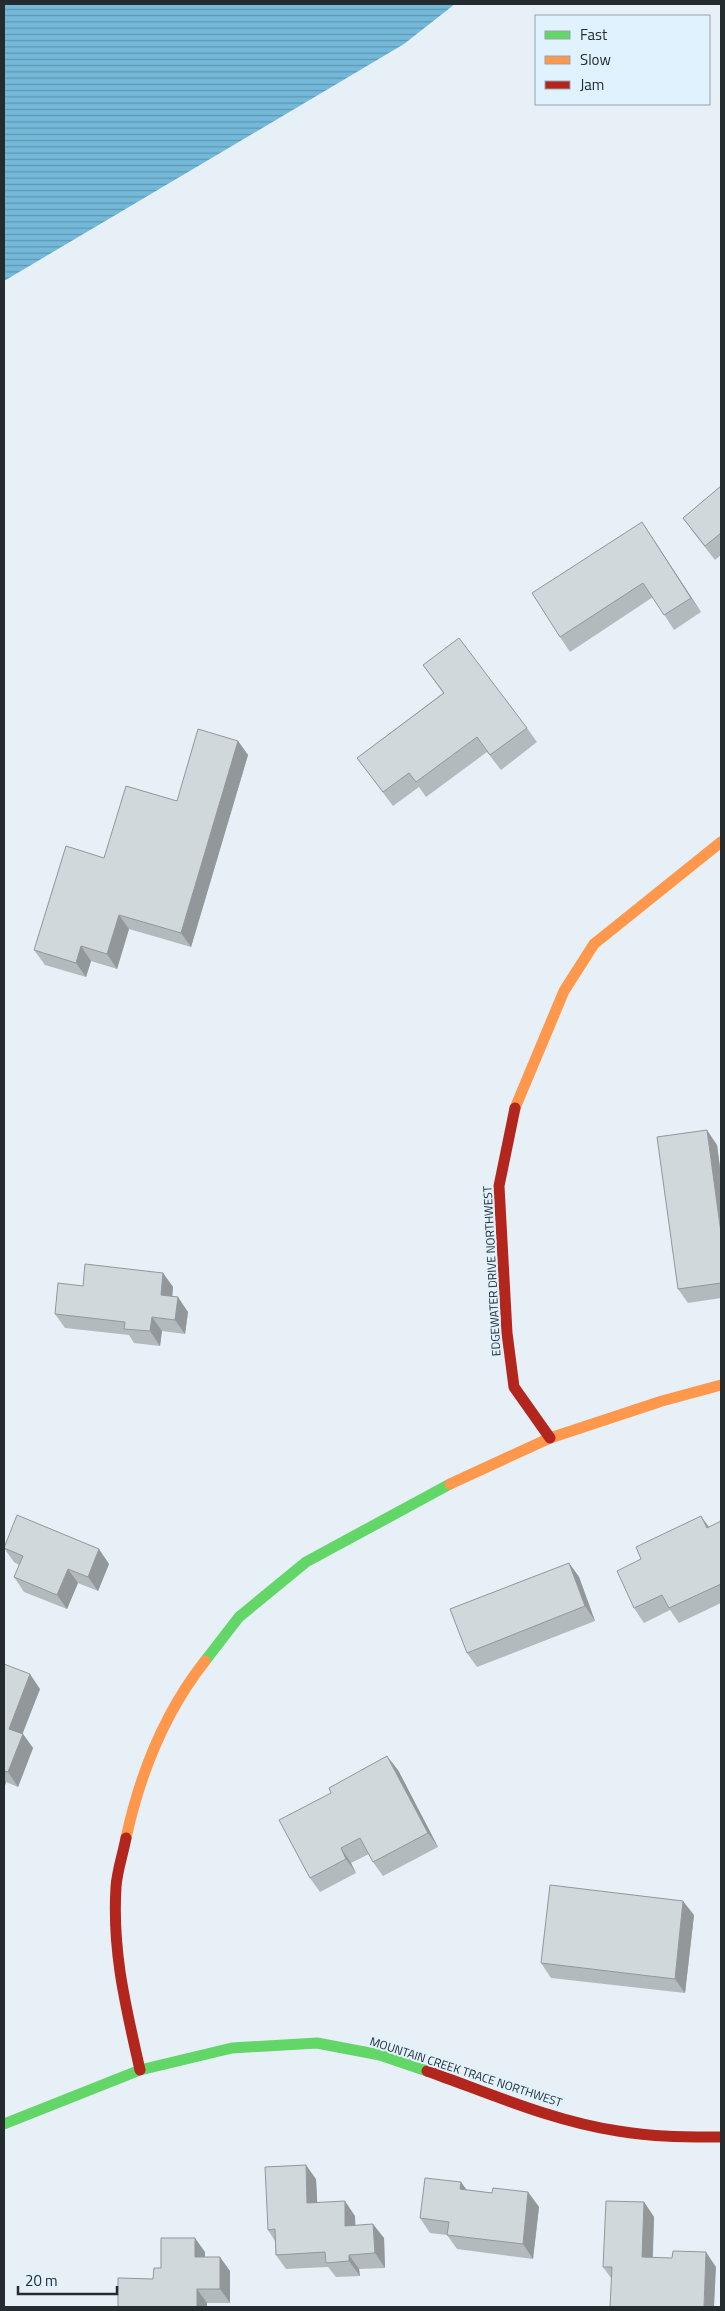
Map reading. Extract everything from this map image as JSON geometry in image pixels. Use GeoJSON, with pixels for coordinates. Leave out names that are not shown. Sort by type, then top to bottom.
{"type":"FeatureCollection","features":[{"type":"Feature","properties":{"kind":"street","name":"EDGEWATER DRIVE NORTHWEST"},"geometry":{"type":"LineString","coordinates":[[550,1438],[514,1387],[507,1332],[499,1186],[517,1100],[564,991],[594,944],[721,842]]}},
{"type":"Feature","properties":{"kind":"street"},"geometry":{"type":"LineString","coordinates":[[140,2070],[120,1983],[115,1937],[116,1885],[135,1796],[158,1737],[185,1686],[239,1617],[306,1562],[428,1495],[550,1438],[662,1401],[721,1385]]}},
{"type":"Feature","properties":{"kind":"street","name":"MOUNTAIN CREEK TRACE NORTHWEST"},"geometry":{"type":"LineString","coordinates":[[4,2124],[140,2070],[232,2048],[317,2043],[380,2055],[552,2115],[616,2131],[663,2137],[721,2137]]}},
{"type":"Feature","properties":{"kind":"water"},"geometry":{"type":"Polygon","coordinates":[[[4,4],[455,4],[404,44],[4,281],[4,4]]]}},
{"type":"Feature","properties":{"kind":"building"},"geometry":{"type":"Polygon","coordinates":[[[721,486],[721,533],[705,546],[683,518],[721,486]]]}},
{"type":"Feature","properties":{"kind":"building"},"geometry":{"type":"Polygon","coordinates":[[[642,522],[691,598],[664,615],[643,583],[560,637],[532,593],[642,522]]]}},
{"type":"Feature","properties":{"kind":"building"},"geometry":{"type":"Polygon","coordinates":[[[459,638],[527,728],[490,755],[477,737],[416,782],[409,773],[383,792],[357,758],[444,693],[423,665],[459,638]]]}},
{"type":"Feature","properties":{"kind":"building"},"geometry":{"type":"Polygon","coordinates":[[[198,729],[238,741],[181,933],[119,915],[107,954],[81,946],[76,963],[34,950],[66,846],[104,858],[126,786],[177,801],[198,729]]]}},
{"type":"Feature","properties":{"kind":"building"},"geometry":{"type":"Polygon","coordinates":[[[707,1130],[721,1233],[721,1283],[678,1289],[657,1137],[707,1130]]]}},
{"type":"Feature","properties":{"kind":"building"},"geometry":{"type":"Polygon","coordinates":[[[85,1264],[163,1273],[161,1295],[178,1297],[175,1320],[152,1317],[150,1331],[124,1329],[125,1322],[55,1314],[58,1283],[83,1286],[85,1264]]]}},
{"type":"Feature","properties":{"kind":"building"},"geometry":{"type":"Polygon","coordinates":[[[17,1515],[99,1549],[88,1577],[68,1569],[57,1595],[14,1577],[23,1556],[4,1548],[17,1515]]]}},
{"type":"Feature","properties":{"kind":"building"},"geometry":{"type":"Polygon","coordinates":[[[701,1516],[707,1528],[721,1521],[721,1584],[669,1608],[662,1595],[634,1608],[617,1571],[641,1559],[636,1547],[701,1516]]]}},
{"type":"Feature","properties":{"kind":"building"},"geometry":{"type":"Polygon","coordinates":[[[569,1563],[585,1606],[467,1653],[450,1609],[569,1563]]]}},
{"type":"Feature","properties":{"kind":"building"},"geometry":{"type":"Polygon","coordinates":[[[4,1664],[30,1674],[9,1729],[23,1734],[8,1772],[4,1771],[4,1664]]]}},
{"type":"Feature","properties":{"kind":"building"},"geometry":{"type":"Polygon","coordinates":[[[387,1756],[428,1833],[373,1862],[360,1838],[341,1848],[346,1859],[310,1878],[279,1820],[331,1793],[329,1788],[387,1756]]]}},
{"type":"Feature","properties":{"kind":"building"},"geometry":{"type":"Polygon","coordinates":[[[550,1885],[683,1901],[675,1979],[541,1963],[550,1885]]]}},
{"type":"Feature","properties":{"kind":"building"},"geometry":{"type":"Polygon","coordinates":[[[306,2165],[307,2203],[345,2201],[345,2226],[373,2224],[375,2253],[349,2255],[349,2261],[326,2263],[325,2252],[276,2255],[275,2229],[268,2230],[265,2167],[306,2165]]]}},
{"type":"Feature","properties":{"kind":"building"},"geometry":{"type":"Polygon","coordinates":[[[425,2178],[461,2182],[460,2189],[492,2193],[493,2188],[528,2192],[523,2244],[447,2235],[449,2222],[420,2218],[425,2178]]]}},
{"type":"Feature","properties":{"kind":"building"},"geometry":{"type":"Polygon","coordinates":[[[606,2201],[644,2202],[642,2257],[672,2258],[673,2251],[706,2252],[704,2307],[610,2307],[612,2267],[603,2267],[606,2201]]]}},
{"type":"Feature","properties":{"kind":"building"},"geometry":{"type":"Polygon","coordinates":[[[161,2238],[195,2238],[195,2257],[220,2257],[220,2289],[197,2289],[197,2307],[118,2307],[118,2278],[153,2279],[154,2268],[161,2268],[161,2238]]]}},
{"type":"Feature","properties":{"kind":"traffic: fast"},"geometry":{"type":"LineString","coordinates":[[205,1661],[239,1617],[306,1562],[450,1484]]}},
{"type":"Feature","properties":{"kind":"traffic: fast"},"geometry":{"type":"LineString","coordinates":[[4,2124],[140,2070],[232,2048],[317,2043],[380,2055],[427,2071]]}},
{"type":"Feature","properties":{"kind":"traffic: slow"},"geometry":{"type":"LineString","coordinates":[[515,1108],[564,991],[594,944],[721,842]]}},
{"type":"Feature","properties":{"kind":"traffic: slow"},"geometry":{"type":"LineString","coordinates":[[450,1484],[550,1438],[662,1401],[721,1385]]}},
{"type":"Feature","properties":{"kind":"traffic: slow"},"geometry":{"type":"LineString","coordinates":[[126,1838],[138,1791],[155,1745],[177,1702],[205,1661]]}},
{"type":"Feature","properties":{"kind":"traffic: jam"},"geometry":{"type":"LineString","coordinates":[[515,1108],[499,1186],[507,1333],[514,1387],[550,1438]]}},
{"type":"Feature","properties":{"kind":"traffic: jam"},"geometry":{"type":"LineString","coordinates":[[126,1838],[117,1881],[116,1935],[121,1980],[140,2070]]}},
{"type":"Feature","properties":{"kind":"traffic: jam"},"geometry":{"type":"LineString","coordinates":[[427,2071],[521,2106],[593,2126],[656,2136],[721,2137]]}}]}
